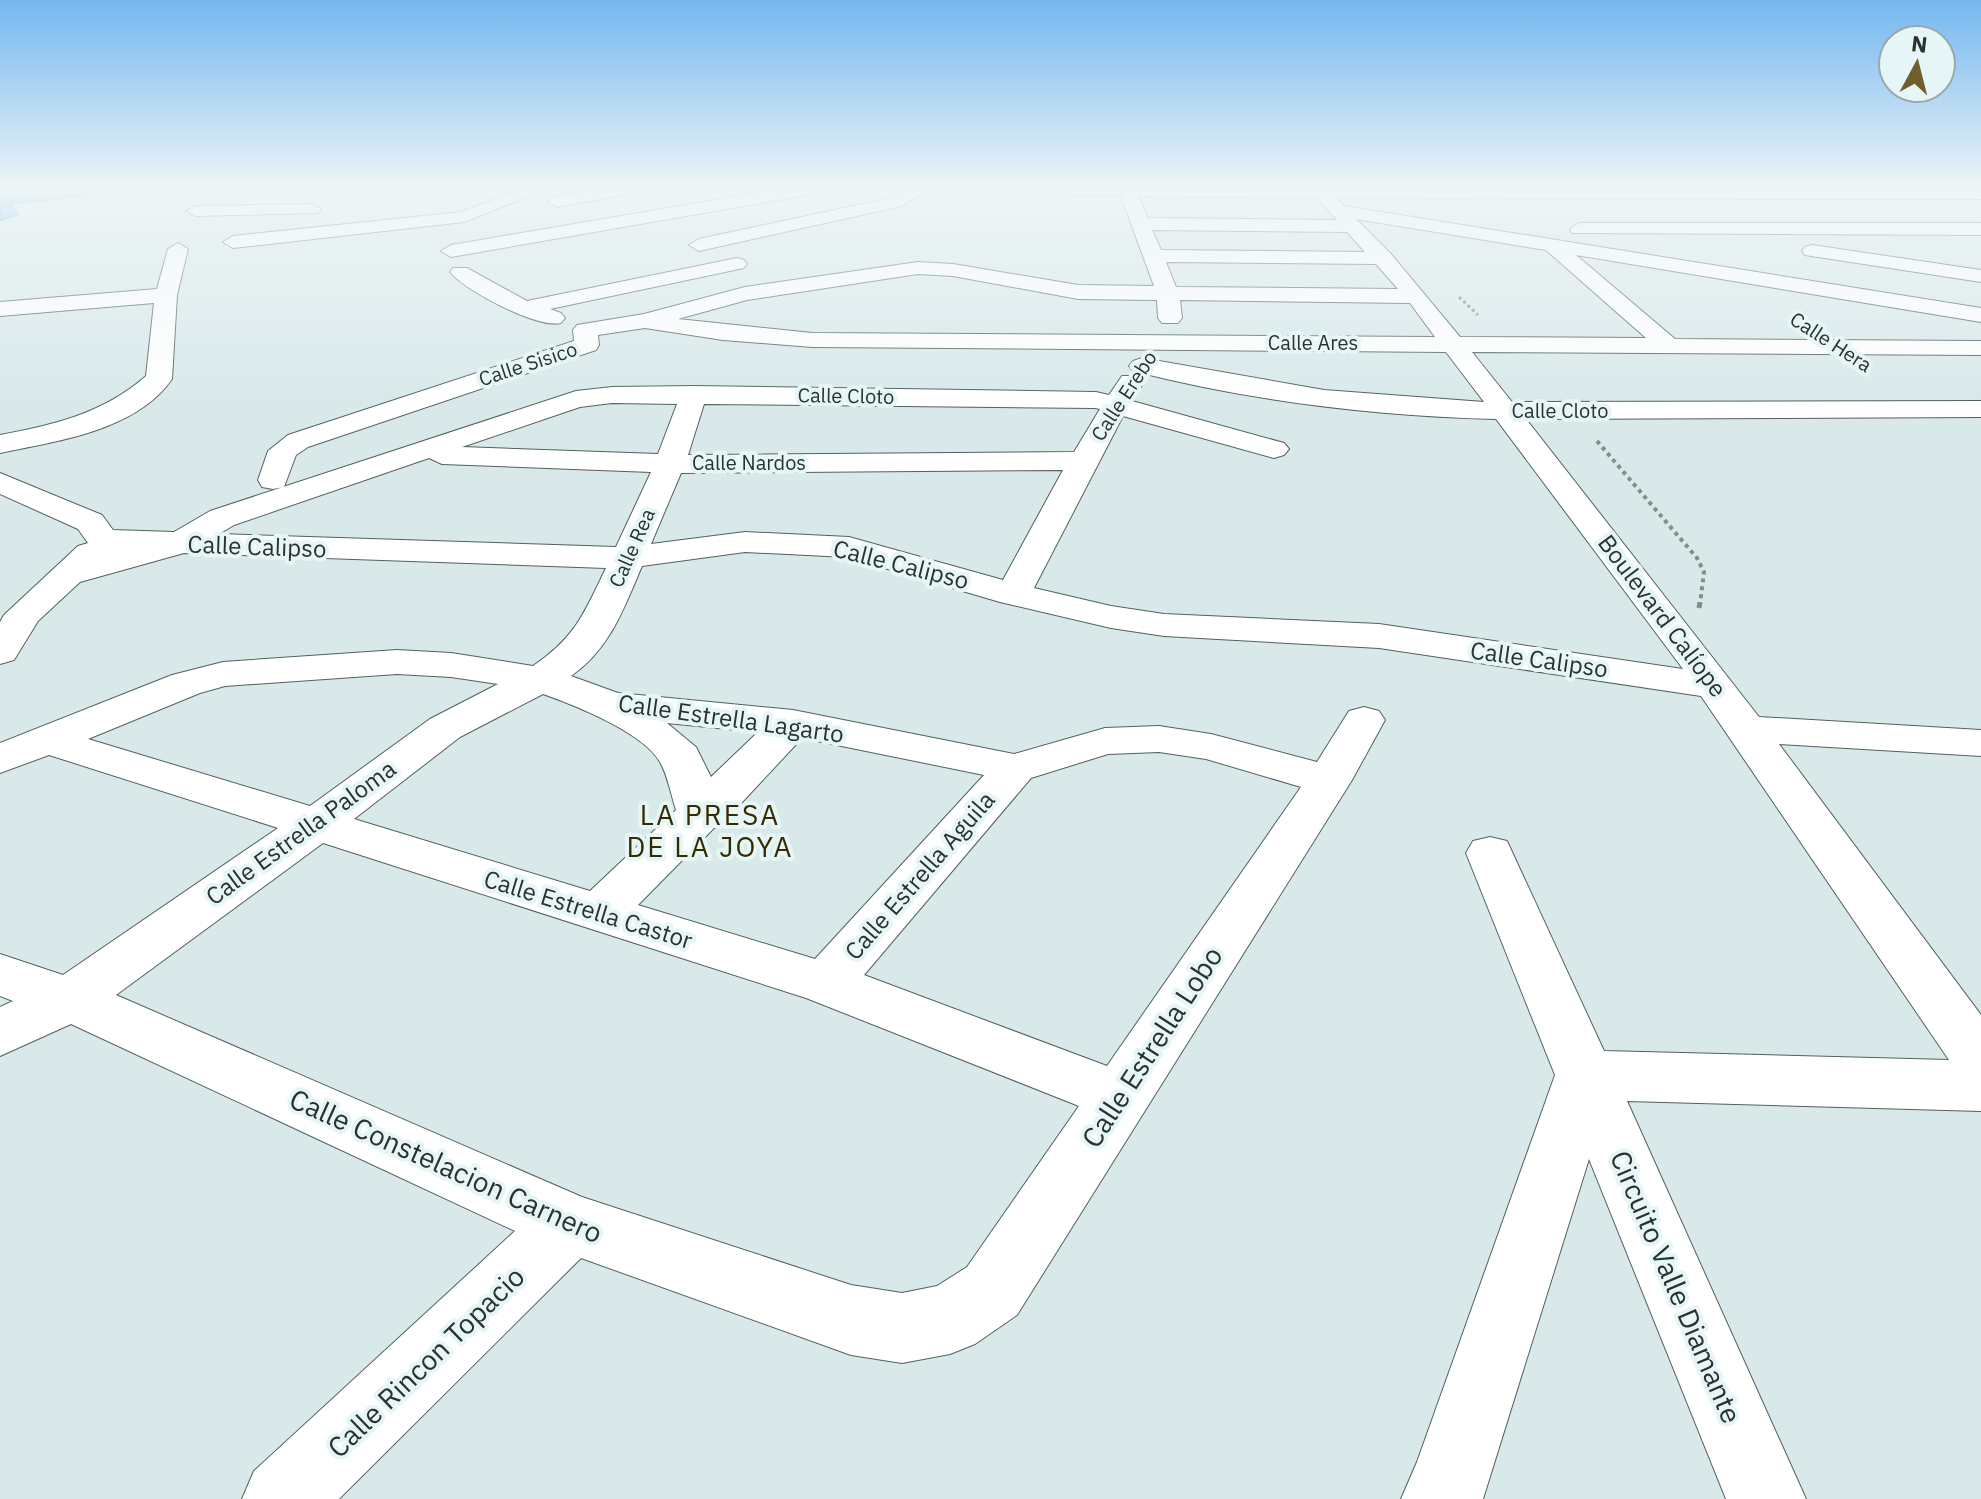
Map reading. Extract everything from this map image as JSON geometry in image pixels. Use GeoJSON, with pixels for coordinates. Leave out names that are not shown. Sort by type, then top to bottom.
{"type":"FeatureCollection","features":[{"type":"Feature","properties":{"kind":"street"},"geometry":{"type":"LineString","coordinates":[[0,444],[94,422],[125,407],[159,379],[166,295],[175,260]]}},
{"type":"Feature","properties":{"kind":"street"},"geometry":{"type":"LineString","coordinates":[[460,260],[455,262],[524,308],[586,338],[612,395]]}},
{"type":"Feature","properties":{"kind":"street"},"geometry":{"type":"LineString","coordinates":[[729,260],[766,276],[776,289],[785,322],[812,340]]}},
{"type":"Feature","properties":{"kind":"street","name":"Calle Erebo"},"geometry":{"type":"LineString","coordinates":[[1013,594],[1116,404],[1164,334],[1168,294],[1155,260]]}},
{"type":"Feature","properties":{"kind":"street"},"geometry":{"type":"LineString","coordinates":[[1214,260],[1401,272]]}},
{"type":"Feature","properties":{"kind":"street","name":"Boulevard Calíope"},"geometry":{"type":"LineString","coordinates":[[1392,260],[1716,686],[1981,1060]]}},
{"type":"Feature","properties":{"kind":"street"},"geometry":{"type":"LineString","coordinates":[[1569,260],[1668,345]]}},
{"type":"Feature","properties":{"kind":"street"},"geometry":{"type":"LineString","coordinates":[[1637,260],[1981,315]]}},
{"type":"Feature","properties":{"kind":"street","name":"Calle Hera"},"geometry":{"type":"LineString","coordinates":[[1709,260],[1778,307]]}},
{"type":"Feature","properties":{"kind":"street"},"geometry":{"type":"LineString","coordinates":[[1871,260],[1981,276]]}},
{"type":"Feature","properties":{"kind":"street"},"geometry":{"type":"LineString","coordinates":[[524,308],[737,264]]}},
{"type":"Feature","properties":{"kind":"street","name":"Calle Sisico"},"geometry":{"type":"LineString","coordinates":[[273,480],[283,451],[317,433],[586,338],[703,304],[776,289],[918,268],[953,270],[1078,292]]}},
{"type":"Feature","properties":{"kind":"street"},"geometry":{"type":"LineString","coordinates":[[1078,292],[1168,294],[1401,272]]}},
{"type":"Feature","properties":{"kind":"street"},"geometry":{"type":"LineString","coordinates":[[1078,292],[1164,334]]}},
{"type":"Feature","properties":{"kind":"street"},"geometry":{"type":"LineString","coordinates":[[0,309],[166,295]]}},
{"type":"Feature","properties":{"kind":"street","name":"Calle Ares"},"geometry":{"type":"LineString","coordinates":[[645,321],[723,333],[812,340],[1164,334],[1453,343],[1981,348]]}},
{"type":"Feature","properties":{"kind":"street","name":"Calle Hera"},"geometry":{"type":"LineString","coordinates":[[1802,323],[1875,370]]}},
{"type":"Feature","properties":{"kind":"street","name":"Calle Cloto"},"geometry":{"type":"LineString","coordinates":[[1142,366],[1203,379],[1383,405],[1505,411],[1981,409]]}},
{"type":"Feature","properties":{"kind":"street","name":"Calle Hera"},"geometry":{"type":"LineString","coordinates":[[1899,386],[1936,409]]}},
{"type":"Feature","properties":{"kind":"street","name":"Calle Cloto"},"geometry":{"type":"LineString","coordinates":[[414,454],[576,399],[612,395],[694,394],[1069,398],[1116,404],[1274,449]]}},
{"type":"Feature","properties":{"kind":"street","name":"Calle Rea"},"geometry":{"type":"LineString","coordinates":[[540,679],[568,660],[595,631],[670,464],[694,394]]}},
{"type":"Feature","properties":{"kind":"street"},"geometry":{"type":"LineString","coordinates":[[1936,409],[1981,419]]}},
{"type":"Feature","properties":{"kind":"street"},"geometry":{"type":"LineString","coordinates":[[68,574],[178,544],[222,518],[273,480],[414,454]]}},
{"type":"Feature","properties":{"kind":"street"},"geometry":{"type":"LineString","coordinates":[[222,518],[414,454]]}},
{"type":"Feature","properties":{"kind":"street","name":"Calle Nardos"},"geometry":{"type":"LineString","coordinates":[[414,454],[670,464],[1083,461]]}},
{"type":"Feature","properties":{"kind":"street"},"geometry":{"type":"LineString","coordinates":[[0,482],[90,522],[103,540],[23,615],[0,652]]}},
{"type":"Feature","properties":{"kind":"street","name":"Calle Calipso"},"geometry":{"type":"LineString","coordinates":[[103,540],[627,558],[745,542],[849,547],[1013,594],[1111,617],[1164,625],[1379,636],[1716,686]]}},
{"type":"Feature","properties":{"kind":"street","name":"Calle Estrella Lagarto"},"geometry":{"type":"LineString","coordinates":[[0,759],[186,684],[223,674],[397,662],[451,665],[540,679],[612,705],[793,723],[1015,768],[1105,741],[1159,739],[1211,747],[1329,780]]}},
{"type":"Feature","properties":{"kind":"street","name":"Calle Estrella Paloma"},"geometry":{"type":"LineString","coordinates":[[0,1033],[70,999],[317,824],[445,728],[540,679]]}},
{"type":"Feature","properties":{"kind":"street"},"geometry":{"type":"LineString","coordinates":[[612,705],[662,739],[680,756],[702,816]]}},
{"type":"Feature","properties":{"kind":"street","name":"Calle Estrella Lobo"},"geometry":{"type":"LineString","coordinates":[[902,1328],[950,1319],[992,1291],[1329,780],[1364,720]]}},
{"type":"Feature","properties":{"kind":"street"},"geometry":{"type":"LineString","coordinates":[[598,914],[702,816],[793,723]]}},
{"type":"Feature","properties":{"kind":"street"},"geometry":{"type":"LineString","coordinates":[[1746,729],[1981,743]]}},
{"type":"Feature","properties":{"kind":"street","name":"Calle Estrella Castor"},"geometry":{"type":"LineString","coordinates":[[50,741],[826,983],[1120,1096]]}},
{"type":"Feature","properties":{"kind":"street","name":"Calle Estrella Aguila"},"geometry":{"type":"LineString","coordinates":[[826,983],[1015,768]]}},
{"type":"Feature","properties":{"kind":"street","name":"Circuito Valle Diamante"},"geometry":{"type":"LineString","coordinates":[[1490,853],[1766,1499]]}},
{"type":"Feature","properties":{"kind":"street","name":"Calle Constelacion Carnero"},"geometry":{"type":"LineString","coordinates":[[0,975],[70,999],[570,1224],[851,1320],[902,1328]]}},
{"type":"Feature","properties":{"kind":"street"},"geometry":{"type":"LineString","coordinates":[[1441,1499],[1450,1482],[1585,1075],[1981,1086]]}},
{"type":"Feature","properties":{"kind":"street","name":"Calle Rincon Topacio"},"geometry":{"type":"LineString","coordinates":[[282,1499],[570,1224]]}},
{"type":"Feature","properties":{"kind":"district","name":"LA PRESA DE LA JOYA"},"geometry":{"type":"Point","coordinates":[710,831]}}]}
